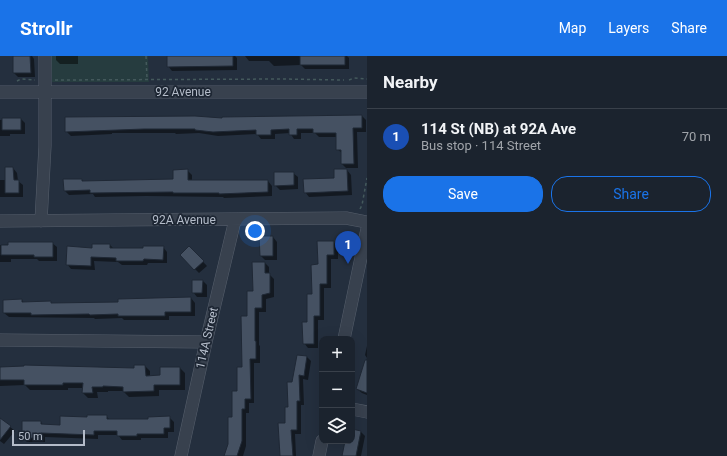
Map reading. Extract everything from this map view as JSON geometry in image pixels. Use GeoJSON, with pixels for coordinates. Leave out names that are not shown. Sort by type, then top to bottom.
{"type":"FeatureCollection","features":[{"type":"Feature","properties":{"kind":"street"},"geometry":{"type":"LineString","coordinates":[[41,221],[45,146],[45,56]]}},
{"type":"Feature","properties":{"kind":"street","name":"92 Avenue"},"geometry":{"type":"LineString","coordinates":[[0,92],[367,92]]}},
{"type":"Feature","properties":{"kind":"street","name":"92A Avenue"},"geometry":{"type":"LineString","coordinates":[[0,221],[346,218],[367,222]]}},
{"type":"Feature","properties":{"kind":"street","name":"114A Street"},"geometry":{"type":"LineString","coordinates":[[181,456],[235,220]]}},
{"type":"Feature","properties":{"kind":"street"},"geometry":{"type":"LineString","coordinates":[[345,336],[367,229]]}},
{"type":"Feature","properties":{"kind":"street"},"geometry":{"type":"LineString","coordinates":[[0,340],[206,342]]}},
{"type":"Feature","properties":{"kind":"street"},"geometry":{"type":"LineString","coordinates":[[355,410],[367,412]]}},
{"type":"Feature","properties":{"kind":"street"},"geometry":{"type":"LineString","coordinates":[[319,456],[321,444]]}},
{"type":"Feature","properties":{"kind":"path"},"geometry":{"type":"LineString","coordinates":[[146,56],[147,79]]}},
{"type":"Feature","properties":{"kind":"path"},"geometry":{"type":"LineString","coordinates":[[50,80],[367,79]]}},
{"type":"Feature","properties":{"kind":"path"},"geometry":{"type":"LineString","coordinates":[[358,211],[362,205],[367,178]]}},
{"type":"Feature","properties":{"kind":"green space"},"geometry":{"type":"Polygon","coordinates":[[[51,56],[148,56],[149,82],[52,82],[51,56]]]}},
{"type":"Feature","properties":{"kind":"building"},"geometry":{"type":"Polygon","coordinates":[[[13,56],[30,56],[31,73],[13,73],[13,56]]]}},
{"type":"Feature","properties":{"kind":"building"},"geometry":{"type":"Polygon","coordinates":[[[167,56],[233,56],[233,66],[167,67],[167,56]]]}},
{"type":"Feature","properties":{"kind":"building"},"geometry":{"type":"Polygon","coordinates":[[[300,56],[345,56],[345,65],[300,65],[300,56]]]}},
{"type":"Feature","properties":{"kind":"building"},"geometry":{"type":"Polygon","coordinates":[[[362,115],[362,128],[353,128],[354,164],[341,164],[341,150],[336,150],[336,133],[313,133],[313,129],[297,129],[297,135],[289,135],[289,129],[271,130],[271,135],[256,135],[256,130],[213,132],[195,129],[65,132],[65,117],[195,116],[222,118],[362,115]]]}},
{"type":"Feature","properties":{"kind":"building"},"geometry":{"type":"Polygon","coordinates":[[[2,118],[21,118],[21,130],[2,130],[2,118]]]}},
{"type":"Feature","properties":{"kind":"building"},"geometry":{"type":"Polygon","coordinates":[[[5,167],[13,167],[14,180],[19,180],[19,193],[5,193],[5,167]]]}},
{"type":"Feature","properties":{"kind":"building"},"geometry":{"type":"Polygon","coordinates":[[[188,169],[188,180],[268,180],[268,192],[219,194],[173,192],[90,193],[90,190],[64,191],[63,179],[82,179],[82,181],[173,179],[173,170],[188,169]]]}},
{"type":"Feature","properties":{"kind":"building"},"geometry":{"type":"Polygon","coordinates":[[[334,169],[347,169],[348,191],[304,193],[303,179],[334,178],[334,169]]]}},
{"type":"Feature","properties":{"kind":"building"},"geometry":{"type":"Polygon","coordinates":[[[274,172],[294,172],[294,185],[274,186],[274,172]]]}},
{"type":"Feature","properties":{"kind":"building"},"geometry":{"type":"Polygon","coordinates":[[[259,236],[273,236],[273,256],[260,256],[259,236]]]}},
{"type":"Feature","properties":{"kind":"building"},"geometry":{"type":"Polygon","coordinates":[[[317,241],[334,241],[334,255],[327,255],[327,284],[320,284],[320,316],[314,316],[314,344],[303,344],[302,322],[307,322],[307,294],[312,294],[311,265],[318,264],[317,241]]]}},
{"type":"Feature","properties":{"kind":"building"},"geometry":{"type":"Polygon","coordinates":[[[8,242],[53,242],[53,257],[34,257],[34,255],[1,255],[1,245],[8,245],[8,242]]]}},
{"type":"Feature","properties":{"kind":"building"},"geometry":{"type":"Polygon","coordinates":[[[92,244],[110,244],[110,248],[143,248],[143,246],[164,246],[163,260],[144,259],[143,261],[116,261],[116,258],[91,257],[91,266],[66,265],[67,246],[92,248],[92,244]]]}},
{"type":"Feature","properties":{"kind":"building"},"geometry":{"type":"Polygon","coordinates":[[[189,246],[204,261],[194,270],[180,255],[189,246]]]}},
{"type":"Feature","properties":{"kind":"building"},"geometry":{"type":"Polygon","coordinates":[[[252,262],[265,262],[265,273],[270,273],[270,293],[262,295],[262,308],[255,308],[256,359],[250,359],[251,399],[245,399],[245,409],[242,409],[242,441],[237,456],[224,456],[228,444],[228,417],[232,417],[232,391],[237,391],[237,367],[242,367],[241,316],[247,316],[247,291],[253,291],[252,262]]]}},
{"type":"Feature","properties":{"kind":"building"},"geometry":{"type":"Polygon","coordinates":[[[192,280],[203,280],[202,293],[192,293],[192,280]]]}},
{"type":"Feature","properties":{"kind":"building"},"geometry":{"type":"Polygon","coordinates":[[[191,297],[191,312],[165,312],[165,316],[118,316],[118,314],[31,315],[31,313],[3,313],[3,300],[22,299],[22,302],[51,301],[51,303],[118,302],[118,299],[191,297]]]}},
{"type":"Feature","properties":{"kind":"building"},"geometry":{"type":"Polygon","coordinates":[[[297,355],[307,356],[304,376],[299,375],[300,401],[297,401],[297,430],[291,430],[293,456],[280,456],[278,423],[285,423],[285,407],[288,407],[287,382],[292,382],[297,355]]]}},
{"type":"Feature","properties":{"kind":"building"},"geometry":{"type":"Polygon","coordinates":[[[365,360],[367,360],[367,393],[356,389],[365,360]]]}},
{"type":"Feature","properties":{"kind":"building"},"geometry":{"type":"Polygon","coordinates":[[[24,365],[134,368],[134,365],[145,365],[146,376],[160,375],[160,367],[180,367],[180,385],[154,385],[154,391],[123,392],[123,387],[103,386],[92,387],[93,393],[82,393],[83,383],[63,383],[63,385],[24,385],[24,380],[0,380],[0,367],[24,365]]]}},
{"type":"Feature","properties":{"kind":"building"},"geometry":{"type":"Polygon","coordinates":[[[87,415],[107,415],[107,419],[148,419],[148,417],[170,416],[170,428],[164,428],[164,434],[137,434],[137,436],[117,436],[117,431],[94,431],[94,435],[41,433],[41,438],[22,438],[22,421],[41,421],[41,424],[60,425],[60,416],[87,417],[87,415]]]}},
{"type":"Feature","properties":{"kind":"building"},"geometry":{"type":"Polygon","coordinates":[[[0,418],[11,426],[0,440],[0,418]]]}},
{"type":"Feature","properties":{"kind":"building"},"geometry":{"type":"Polygon","coordinates":[[[355,430],[361,431],[356,456],[342,456],[344,444],[355,444],[355,430]]]}},
{"type":"Feature","properties":{"kind":"place","name":"114 St (NB) at 92A Ave"},"geometry":{"type":"Point","coordinates":[348,264]}}]}
